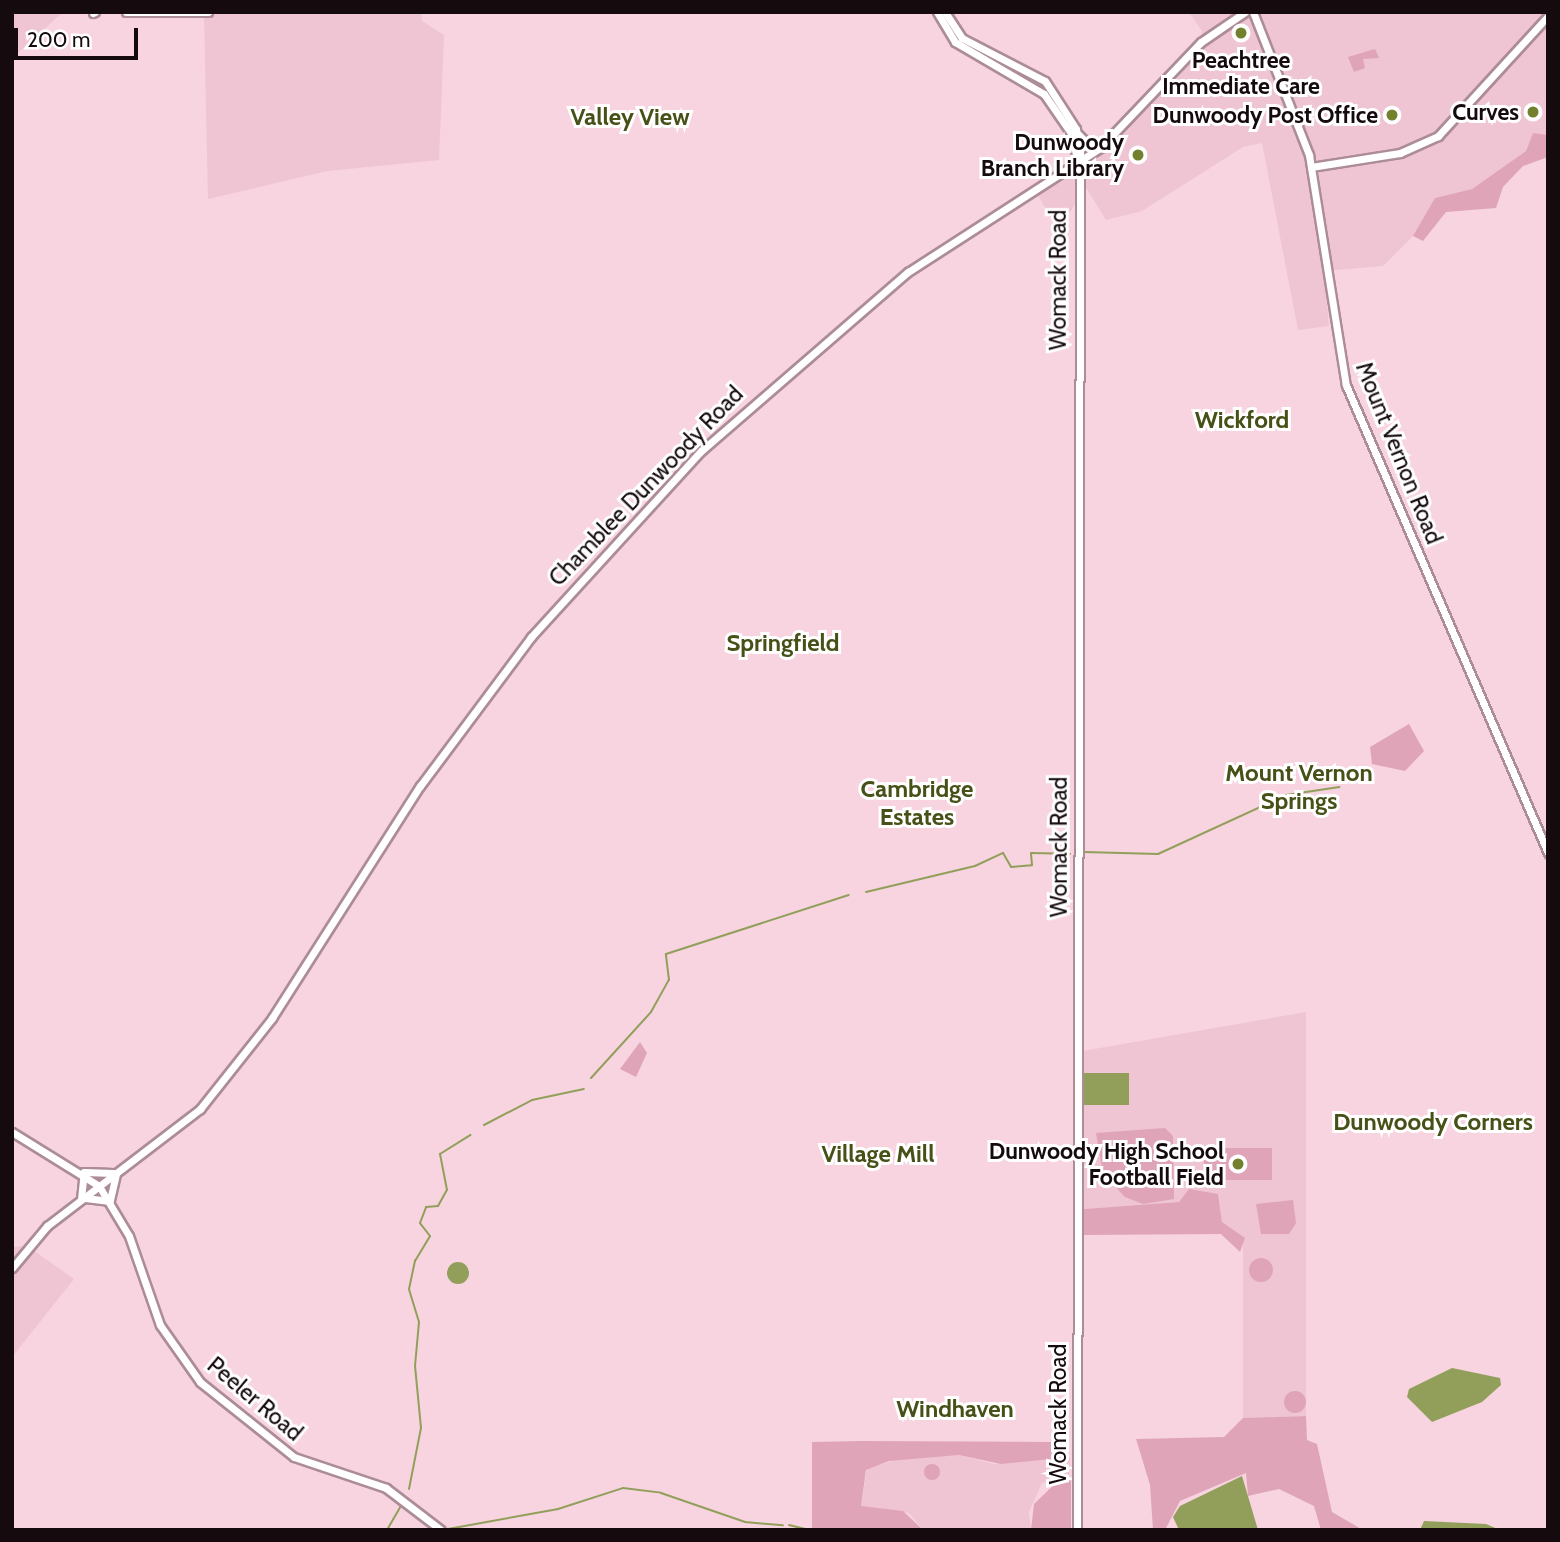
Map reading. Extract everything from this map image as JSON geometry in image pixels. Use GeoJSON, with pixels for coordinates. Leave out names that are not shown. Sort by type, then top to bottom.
{"type":"FeatureCollection","features":[{"type":"Feature","properties":{"kind":"street"},"geometry":{"type":"LineString","coordinates":[[126,12],[208,12]]}},
{"type":"Feature","properties":{"kind":"street"},"geometry":{"type":"LineString","coordinates":[[937,12],[961,47],[1044,94],[1071,133],[1078,164]]}},
{"type":"Feature","properties":{"kind":"street"},"geometry":{"type":"LineString","coordinates":[[945,12],[962,38],[1045,81],[1078,134],[1088,144],[1108,141]]}},
{"type":"Feature","properties":{"kind":"street","name":"Chamblee Dunwoody Road"},"geometry":{"type":"LineString","coordinates":[[117,1171],[200,1109],[318,952],[420,786],[531,637],[622,533],[701,451],[840,325],[979,222],[1078,164],[1108,141],[1201,42],[1245,12]]}},
{"type":"Feature","properties":{"kind":"street","name":"Mount Vernon Road"},"geometry":{"type":"LineString","coordinates":[[1253,12],[1295,110],[1311,167],[1346,385],[1548,853]]}},
{"type":"Feature","properties":{"kind":"street"},"geometry":{"type":"LineString","coordinates":[[1311,167],[1400,153],[1438,136],[1548,16]]}},
{"type":"Feature","properties":{"kind":"street"},"geometry":{"type":"LineString","coordinates":[[1078,134],[1078,164]]}},
{"type":"Feature","properties":{"kind":"street","name":"Womack Road"},"geometry":{"type":"LineString","coordinates":[[1077,1530],[1078,164]]}},
{"type":"Feature","properties":{"kind":"street"},"geometry":{"type":"LineString","coordinates":[[12,1132],[84,1172],[99,1186]]}},
{"type":"Feature","properties":{"kind":"street"},"geometry":{"type":"LineString","coordinates":[[84,1172],[117,1171]]}},
{"type":"Feature","properties":{"kind":"street"},"geometry":{"type":"LineString","coordinates":[[12,1268],[47,1226],[117,1171]]}},
{"type":"Feature","properties":{"kind":"street"},"geometry":{"type":"LineString","coordinates":[[81,1199],[110,1201],[117,1171]]}},
{"type":"Feature","properties":{"kind":"street"},"geometry":{"type":"LineString","coordinates":[[81,1199],[84,1172]]}},
{"type":"Feature","properties":{"kind":"street","name":"Peeler Road"},"geometry":{"type":"LineString","coordinates":[[99,1186],[110,1201],[160,1325],[200,1382],[294,1457],[386,1488],[441,1530]]}},
{"type":"Feature","properties":{"kind":"shaded area"},"geometry":{"type":"Polygon","coordinates":[[[12,12],[63,12],[12,58],[12,12]]]}},
{"type":"Feature","properties":{"kind":"shaded area"},"geometry":{"type":"Polygon","coordinates":[[[204,12],[421,12],[422,21],[444,35],[439,160],[327,171],[208,199],[204,12]]]}},
{"type":"Feature","properties":{"kind":"shaded area"},"geometry":{"type":"Polygon","coordinates":[[[1189,12],[1548,12],[1548,135],[1533,133],[1526,151],[1472,189],[1435,198],[1424,225],[1383,266],[1324,271],[1329,326],[1298,330],[1262,143],[1243,147],[1142,211],[1106,220],[1085,186],[1071,211],[1052,221],[1034,187],[1140,113],[1200,43],[1202,31],[1189,12]]]}},
{"type":"Feature","properties":{"kind":"shaded area"},"geometry":{"type":"Polygon","coordinates":[[[1375,49],[1379,58],[1363,59],[1365,68],[1354,72],[1348,57],[1375,49]]]}},
{"type":"Feature","properties":{"kind":"shaded area"},"geometry":{"type":"Polygon","coordinates":[[[1533,133],[1548,135],[1548,157],[1523,166],[1503,187],[1496,208],[1446,212],[1423,241],[1413,236],[1435,198],[1472,189],[1526,151],[1533,133]]]}},
{"type":"Feature","properties":{"kind":"shaded area"},"geometry":{"type":"Polygon","coordinates":[[[1409,724],[1424,751],[1405,771],[1372,764],[1370,747],[1409,724]]]}},
{"type":"Feature","properties":{"kind":"shaded area"},"geometry":{"type":"Polygon","coordinates":[[[1306,1012],[1306,1416],[1243,1418],[1243,1238],[1222,1222],[1218,1194],[1189,1190],[1179,1202],[1084,1209],[1083,1051],[1306,1012]]]}},
{"type":"Feature","properties":{"kind":"shaded area"},"geometry":{"type":"Polygon","coordinates":[[[640,1042],[647,1053],[636,1077],[620,1069],[640,1042]]]}},
{"type":"Feature","properties":{"kind":"shaded area"},"geometry":{"type":"Polygon","coordinates":[[[1082,1073],[1129,1073],[1129,1105],[1082,1105],[1082,1073]]]}},
{"type":"Feature","properties":{"kind":"shaded area"},"geometry":{"type":"Polygon","coordinates":[[[1165,1128],[1173,1136],[1174,1199],[1143,1204],[1125,1197],[1103,1174],[1096,1133],[1165,1128]]]}},
{"type":"Feature","properties":{"kind":"shaded area","name":"Dunwoody High School Football Field"},"geometry":{"type":"Polygon","coordinates":[[[1204,1148],[1272,1148],[1272,1180],[1204,1180],[1204,1148]]]}},
{"type":"Feature","properties":{"kind":"shaded area"},"geometry":{"type":"Polygon","coordinates":[[[1189,1189],[1218,1194],[1222,1222],[1245,1238],[1240,1252],[1221,1234],[1083,1235],[1084,1209],[1179,1202],[1189,1189]]]}},
{"type":"Feature","properties":{"kind":"shaded area"},"geometry":{"type":"Polygon","coordinates":[[[1293,1200],[1296,1223],[1289,1234],[1261,1234],[1256,1204],[1293,1200]]]}},
{"type":"Feature","properties":{"kind":"shaded area"},"geometry":{"type":"Polygon","coordinates":[[[27,1246],[74,1279],[12,1357],[12,1247],[27,1246]]]}},
{"type":"Feature","properties":{"kind":"shaded area"},"geometry":{"type":"Polygon","coordinates":[[[1261,1258],[1272,1265],[1273,1270],[1266,1281],[1261,1282],[1250,1275],[1249,1270],[1256,1259],[1261,1258]]]}},
{"type":"Feature","properties":{"kind":"shaded area"},"geometry":{"type":"Polygon","coordinates":[[[458,1262],[466,1265],[469,1273],[466,1281],[458,1284],[450,1281],[447,1273],[450,1265],[458,1262]]]}},
{"type":"Feature","properties":{"kind":"shaded area"},"geometry":{"type":"Polygon","coordinates":[[[1452,1368],[1500,1378],[1501,1385],[1482,1402],[1432,1422],[1407,1397],[1409,1389],[1452,1368]]]}},
{"type":"Feature","properties":{"kind":"shaded area"},"geometry":{"type":"Polygon","coordinates":[[[1291,1391],[1299,1391],[1306,1398],[1306,1406],[1299,1413],[1291,1413],[1284,1406],[1284,1398],[1291,1391]]]}},
{"type":"Feature","properties":{"kind":"shaded area"},"geometry":{"type":"Polygon","coordinates":[[[1306,1416],[1307,1440],[1317,1444],[1332,1512],[1363,1530],[1321,1530],[1314,1506],[1279,1489],[1248,1496],[1246,1473],[1180,1501],[1165,1530],[1153,1530],[1150,1485],[1136,1439],[1224,1437],[1243,1418],[1306,1416]]]}},
{"type":"Feature","properties":{"kind":"shaded area"},"geometry":{"type":"Polygon","coordinates":[[[812,1442],[1051,1442],[1052,1450],[1069,1446],[1062,1458],[1001,1464],[959,1455],[889,1461],[866,1470],[861,1506],[903,1511],[923,1530],[812,1530],[812,1442]]]}},
{"type":"Feature","properties":{"kind":"shaded area"},"geometry":{"type":"Polygon","coordinates":[[[959,1455],[994,1464],[1070,1457],[1069,1477],[1042,1483],[1029,1512],[1031,1530],[923,1530],[909,1513],[861,1507],[867,1469],[902,1458],[959,1455]]]}},
{"type":"Feature","properties":{"kind":"shaded area"},"geometry":{"type":"Polygon","coordinates":[[[932,1464],[938,1466],[938,1478],[932,1480],[926,1478],[924,1472],[926,1466],[932,1464]]]}},
{"type":"Feature","properties":{"kind":"shaded area"},"geometry":{"type":"Polygon","coordinates":[[[1242,1476],[1258,1530],[1179,1530],[1173,1517],[1180,1506],[1242,1476]]]}},
{"type":"Feature","properties":{"kind":"shaded area"},"geometry":{"type":"Polygon","coordinates":[[[1062,1477],[1071,1481],[1071,1530],[1031,1530],[1034,1504],[1062,1477]]]}},
{"type":"Feature","properties":{"kind":"shaded area"},"geometry":{"type":"Polygon","coordinates":[[[1424,1521],[1486,1524],[1500,1530],[1420,1530],[1424,1521]]]}},
{"type":"Feature","properties":{"kind":"waterway"},"geometry":{"type":"LineString","coordinates":[[1084,852],[1158,854],[1286,795],[1339,787]]}},
{"type":"Feature","properties":{"kind":"waterway"},"geometry":{"type":"LineString","coordinates":[[866,892],[975,866],[1003,853],[1011,867],[1032,865],[1031,853],[1070,854]]}},
{"type":"Feature","properties":{"kind":"waterway"},"geometry":{"type":"LineString","coordinates":[[591,1078],[651,1012],[669,980],[666,954],[849,895]]}},
{"type":"Feature","properties":{"kind":"waterway"},"geometry":{"type":"LineString","coordinates":[[484,1125],[532,1100],[584,1089]]}},
{"type":"Feature","properties":{"kind":"waterway"},"geometry":{"type":"LineString","coordinates":[[409,1489],[421,1428],[415,1366],[419,1322],[409,1289],[415,1261],[430,1236],[420,1223],[426,1207],[438,1206],[447,1190],[440,1154],[470,1135]]}},
{"type":"Feature","properties":{"kind":"waterway"},"geometry":{"type":"LineString","coordinates":[[448,1529],[558,1509],[623,1488],[661,1493],[745,1522],[783,1525]]}},
{"type":"Feature","properties":{"kind":"waterway"},"geometry":{"type":"LineString","coordinates":[[387,1530],[402,1504]]}},
{"type":"Feature","properties":{"kind":"waterway"},"geometry":{"type":"LineString","coordinates":[[789,1525],[809,1530]]}},
{"type":"Feature","properties":{"kind":"place","name":"Peachtree Immediate Care"},"geometry":{"type":"Point","coordinates":[1241,33]}},
{"type":"Feature","properties":{"kind":"place","name":"Curves"},"geometry":{"type":"Point","coordinates":[1533,112]}},
{"type":"Feature","properties":{"kind":"place","name":"Dunwoody Post Office"},"geometry":{"type":"Point","coordinates":[1392,115]}},
{"type":"Feature","properties":{"kind":"place","name":"Dunwoody Branch Library"},"geometry":{"type":"Point","coordinates":[1138,155]}},
{"type":"Feature","properties":{"kind":"place","name":"Dunwoody High School Football Field"},"geometry":{"type":"Point","coordinates":[1238,1164]}},
{"type":"Feature","properties":{"kind":"district","name":"Valley View"},"geometry":{"type":"Point","coordinates":[630,117]}},
{"type":"Feature","properties":{"kind":"district","name":"Wickford"},"geometry":{"type":"Point","coordinates":[1242,420]}},
{"type":"Feature","properties":{"kind":"district","name":"Springfield"},"geometry":{"type":"Point","coordinates":[783,643]}},
{"type":"Feature","properties":{"kind":"district","name":"Mount Vernon Springs"},"geometry":{"type":"Point","coordinates":[1299,787]}},
{"type":"Feature","properties":{"kind":"district","name":"Cambridge Estates"},"geometry":{"type":"Point","coordinates":[917,803]}},
{"type":"Feature","properties":{"kind":"district","name":"Dunwoody Corners"},"geometry":{"type":"Point","coordinates":[1433,1122]}},
{"type":"Feature","properties":{"kind":"district","name":"Village Mill"},"geometry":{"type":"Point","coordinates":[878,1154]}},
{"type":"Feature","properties":{"kind":"district","name":"Windhaven"},"geometry":{"type":"Point","coordinates":[955,1409]}}]}
